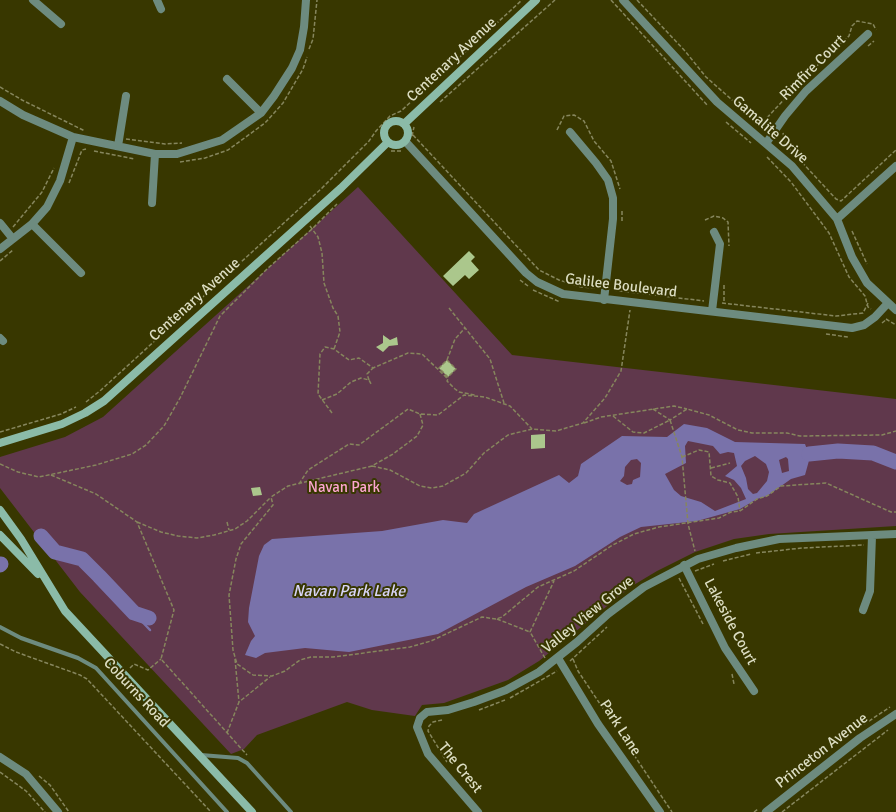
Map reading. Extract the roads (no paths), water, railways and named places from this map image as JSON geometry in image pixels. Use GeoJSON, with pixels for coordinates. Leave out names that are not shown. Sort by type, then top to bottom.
{"type":"FeatureCollection","features":[{"type":"Feature","properties":{"kind":"street"},"geometry":{"type":"LineString","coordinates":[[33,0],[61,24]]}},
{"type":"Feature","properties":{"kind":"street"},"geometry":{"type":"LineString","coordinates":[[157,0],[161,9]]}},
{"type":"Feature","properties":{"kind":"street"},"geometry":{"type":"LineString","coordinates":[[0,100],[23,115],[72,137],[118,142],[155,154],[177,154],[222,140],[261,113],[292,68],[300,50],[304,27],[306,0]]}},
{"type":"Feature","properties":{"kind":"street","name":"Centenary Avenue"},"geometry":{"type":"LineString","coordinates":[[404,124],[536,0]]}},
{"type":"Feature","properties":{"kind":"street","name":"Gamalite Drive"},"geometry":{"type":"LineString","coordinates":[[624,0],[717,102],[744,126],[767,142],[792,166],[837,219],[852,257],[867,283],[896,310]]}},
{"type":"Feature","properties":{"kind":"street","name":"Rimfire Court"},"geometry":{"type":"LineString","coordinates":[[767,142],[779,131],[806,91],[868,34]]}},
{"type":"Feature","properties":{"kind":"street"},"geometry":{"type":"LineString","coordinates":[[227,79],[261,113]]}},
{"type":"Feature","properties":{"kind":"street"},"geometry":{"type":"LineString","coordinates":[[118,142],[126,96]]}},
{"type":"Feature","properties":{"kind":"street"},"geometry":{"type":"LineString","coordinates":[[397,121],[404,124],[408,134],[407,143],[389,147],[384,136],[387,125],[397,121]]}},
{"type":"Feature","properties":{"kind":"street"},"geometry":{"type":"LineString","coordinates":[[570,132],[608,180],[613,198],[613,219],[604,300]]}},
{"type":"Feature","properties":{"kind":"street"},"geometry":{"type":"LineString","coordinates":[[0,249],[32,224],[47,207],[60,182],[72,137]]}},
{"type":"Feature","properties":{"kind":"street","name":"Galilee Boulevard"},"geometry":{"type":"LineString","coordinates":[[407,143],[526,273],[537,282],[563,294],[604,300],[630,307],[712,311],[852,328],[864,325],[878,314],[888,303]]}},
{"type":"Feature","properties":{"kind":"street","name":"Centenary Avenue"},"geometry":{"type":"LineString","coordinates":[[0,443],[62,424],[85,413],[104,401],[340,188],[389,147]]}},
{"type":"Feature","properties":{"kind":"street"},"geometry":{"type":"LineString","coordinates":[[152,203],[155,154]]}},
{"type":"Feature","properties":{"kind":"street"},"geometry":{"type":"LineString","coordinates":[[837,219],[896,166]]}},
{"type":"Feature","properties":{"kind":"street"},"geometry":{"type":"LineString","coordinates":[[0,223],[13,240]]}},
{"type":"Feature","properties":{"kind":"street"},"geometry":{"type":"LineString","coordinates":[[32,224],[81,273]]}},
{"type":"Feature","properties":{"kind":"street"},"geometry":{"type":"LineString","coordinates":[[712,311],[720,244],[714,232]]}},
{"type":"Feature","properties":{"kind":"street","name":"Coburns Road"},"geometry":{"type":"LineString","coordinates":[[0,510],[21,539],[47,584],[65,611],[252,812]]}},
{"type":"Feature","properties":{"kind":"street","name":"Valley View Grove"},"geometry":{"type":"LineString","coordinates":[[420,718],[428,712],[448,710],[506,690],[558,658],[608,614],[644,587],[698,559],[736,548],[779,539],[896,534]]}},
{"type":"Feature","properties":{"kind":"street","name":"Coburns Road"},"geometry":{"type":"LineString","coordinates":[[0,535],[47,584]]}},
{"type":"Feature","properties":{"kind":"street"},"geometry":{"type":"LineString","coordinates":[[863,610],[870,591],[872,536]]}},
{"type":"Feature","properties":{"kind":"street","name":"Lakeside Court"},"geometry":{"type":"LineString","coordinates":[[684,565],[725,648],[754,690]]}},
{"type":"Feature","properties":{"kind":"street","name":"Park Lane"},"geometry":{"type":"LineString","coordinates":[[558,658],[598,724],[660,812]]}},
{"type":"Feature","properties":{"kind":"street","name":"Princeton Avenue"},"geometry":{"type":"LineString","coordinates":[[766,812],[860,738],[896,714]]}},
{"type":"Feature","properties":{"kind":"street","name":"The Crest"},"geometry":{"type":"LineString","coordinates":[[420,718],[418,728],[428,754],[478,812]]}},
{"type":"Feature","properties":{"kind":"street"},"geometry":{"type":"LineString","coordinates":[[0,757],[26,774],[58,812]]}},
{"type":"Feature","properties":{"kind":"lane","name":"Coburns Road"},"geometry":{"type":"LineString","coordinates":[[0,627],[21,638],[78,658],[96,668],[227,812]]}},
{"type":"Feature","properties":{"kind":"lane"},"geometry":{"type":"LineString","coordinates":[[198,755],[238,758],[247,763],[291,812]]}},
{"type":"Feature","properties":{"kind":"water","name":"Navan Park Lake"},"geometry":{"type":"Polygon","coordinates":[[[684,424],[707,428],[735,442],[805,444],[810,457],[805,475],[791,479],[767,496],[757,499],[740,509],[697,521],[641,527],[620,537],[575,566],[526,587],[438,634],[349,652],[305,648],[265,653],[256,658],[245,655],[251,641],[255,636],[248,622],[249,608],[259,556],[264,545],[272,539],[382,531],[443,520],[467,523],[474,514],[559,475],[569,483],[578,476],[581,464],[622,436],[667,437],[684,424]],[[688,441],[685,446],[686,463],[665,474],[674,490],[681,496],[701,502],[715,511],[746,499],[741,488],[734,480],[725,476],[737,466],[734,453],[728,452],[720,454],[713,446],[688,441]],[[755,456],[745,461],[741,466],[746,478],[748,489],[753,494],[757,493],[767,481],[769,472],[766,464],[755,456]],[[786,457],[779,460],[782,473],[789,471],[788,459],[786,457]],[[637,459],[631,460],[625,467],[624,476],[620,481],[627,485],[632,484],[633,480],[640,477],[641,463],[637,459]]]}},
{"type":"Feature","properties":{"kind":"waterway"},"geometry":{"type":"LineString","coordinates":[[809,454],[838,451],[873,453],[896,462]]}},
{"type":"Feature","properties":{"kind":"waterway"},"geometry":{"type":"LineString","coordinates":[[41,536],[55,552],[82,559],[134,613],[149,618]]}},
{"type":"Feature","properties":{"kind":"waterway"},"geometry":{"type":"LineString","coordinates":[[134,613],[150,630]]}},
{"type":"Feature","properties":{"kind":"park label","name":"Navan Park"},"geometry":{"type":"Point","coordinates":[344,488]}}]}
